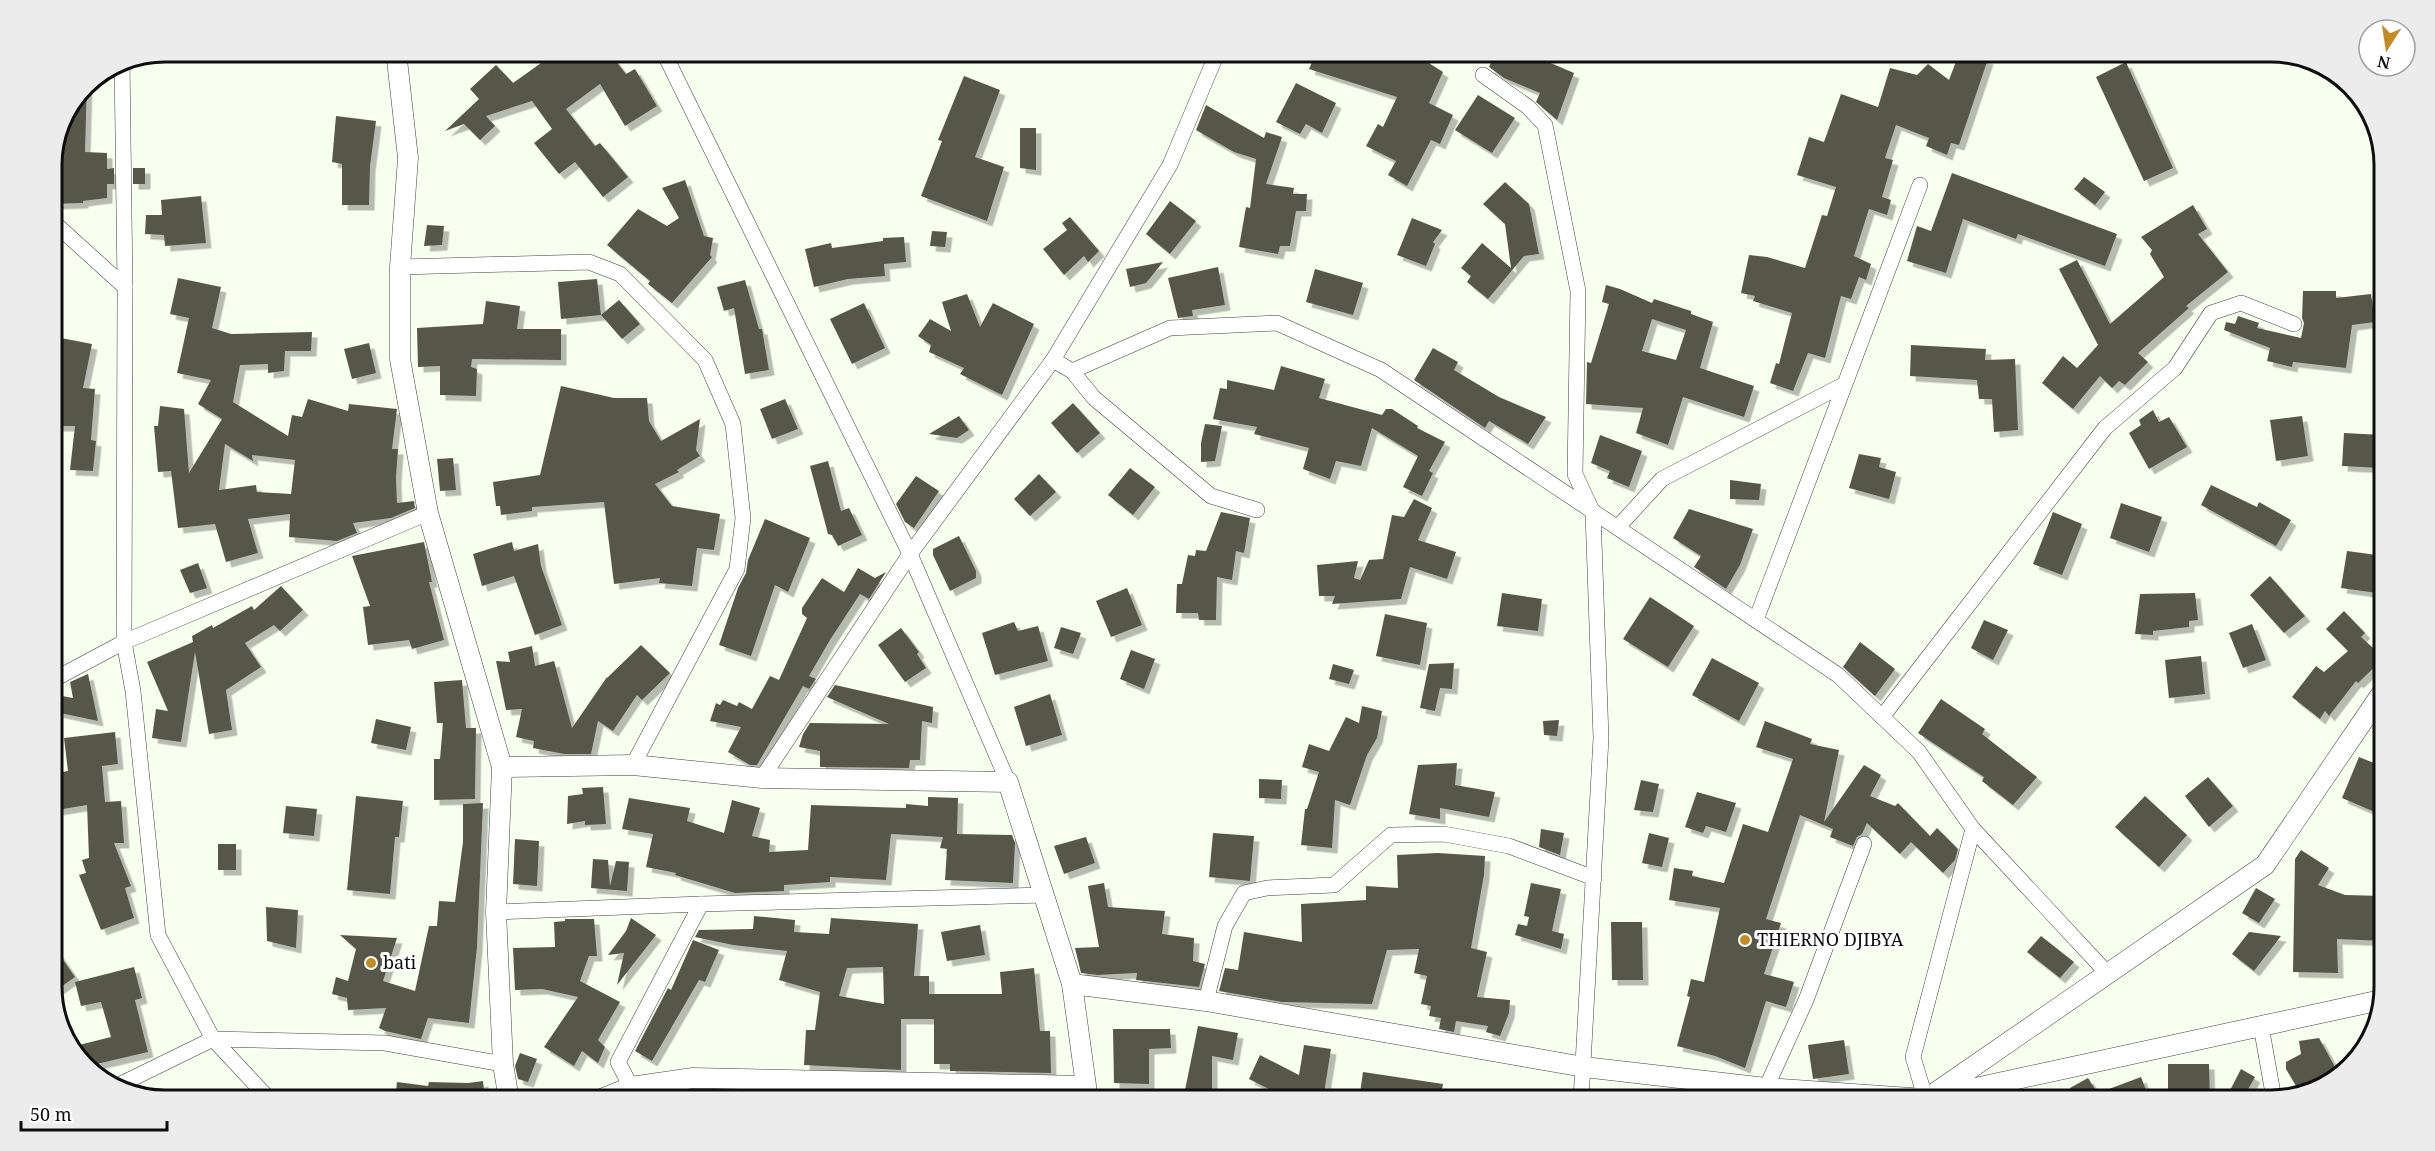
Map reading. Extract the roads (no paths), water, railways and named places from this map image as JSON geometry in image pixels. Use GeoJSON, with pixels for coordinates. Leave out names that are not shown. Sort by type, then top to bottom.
{"type":"FeatureCollection","features":[{"type":"Feature","properties":{"kind":"street"},"geometry":{"type":"LineString","coordinates":[[397,62],[408,158],[400,267],[400,359],[428,513],[502,767],[496,912],[503,1064],[507,1090]]}},
{"type":"Feature","properties":{"kind":"street"},"geometry":{"type":"LineString","coordinates":[[668,62],[910,554],[1008,782],[1072,984],[1087,1090]]}},
{"type":"Feature","properties":{"kind":"street"},"geometry":{"type":"LineString","coordinates":[[762,778],[910,554],[1053,360],[1170,165],[1213,62]]}},
{"type":"Feature","properties":{"kind":"street"},"geometry":{"type":"LineString","coordinates":[[122,71],[125,287],[124,642],[134,691],[158,935],[213,1039],[261,1090]]}},
{"type":"Feature","properties":{"kind":"street"},"geometry":{"type":"LineString","coordinates":[[1483,75],[1528,107],[1545,125],[1578,291],[1575,474],[1593,513],[1600,738],[1582,1090]]}},
{"type":"Feature","properties":{"kind":"street"},"geometry":{"type":"LineString","coordinates":[[1755,620],[1920,185]]}},
{"type":"Feature","properties":{"kind":"street"},"geometry":{"type":"LineString","coordinates":[[62,230],[125,287]]}},
{"type":"Feature","properties":{"kind":"street"},"geometry":{"type":"LineString","coordinates":[[400,267],[589,262],[620,274],[705,360],[732,424],[742,518],[737,569],[633,765]]}},
{"type":"Feature","properties":{"kind":"street"},"geometry":{"type":"LineString","coordinates":[[1882,717],[2105,428],[2175,368],[2211,312],[2241,303],[2294,324]]}},
{"type":"Feature","properties":{"kind":"street"},"geometry":{"type":"LineString","coordinates":[[1072,371],[1170,328],[1277,323],[1382,370],[1838,675],[1919,752],[1973,829],[2108,974]]}},
{"type":"Feature","properties":{"kind":"street"},"geometry":{"type":"LineString","coordinates":[[1053,360],[1072,371],[1094,398],[1210,496],[1257,510]]}},
{"type":"Feature","properties":{"kind":"street"},"geometry":{"type":"LineString","coordinates":[[1618,527],[1662,479],[1843,385]]}},
{"type":"Feature","properties":{"kind":"street"},"geometry":{"type":"LineString","coordinates":[[62,675],[124,642],[428,513]]}},
{"type":"Feature","properties":{"kind":"street"},"geometry":{"type":"LineString","coordinates":[[1940,1090],[2265,865],[2374,705]]}},
{"type":"Feature","properties":{"kind":"street"},"geometry":{"type":"LineString","coordinates":[[502,767],[633,765],[762,778],[1008,782]]}},
{"type":"Feature","properties":{"kind":"street"},"geometry":{"type":"LineString","coordinates":[[1923,1090],[1913,1057],[1973,829]]}},
{"type":"Feature","properties":{"kind":"street"},"geometry":{"type":"LineString","coordinates":[[1206,1000],[1225,926],[1245,893],[1268,888],[1334,885],[1391,835],[1444,834],[1509,846],[1594,878]]}},
{"type":"Feature","properties":{"kind":"street"},"geometry":{"type":"LineString","coordinates":[[1766,1089],[1806,1000],[1864,844]]}},
{"type":"Feature","properties":{"kind":"street"},"geometry":{"type":"LineString","coordinates":[[496,912],[1045,895]]}},
{"type":"Feature","properties":{"kind":"street"},"geometry":{"type":"LineString","coordinates":[[631,1087],[618,1062],[701,904]]}},
{"type":"Feature","properties":{"kind":"street"},"geometry":{"type":"LineString","coordinates":[[1072,984],[1206,1000],[1584,1067],[1781,1090]]}},
{"type":"Feature","properties":{"kind":"street"},"geometry":{"type":"LineString","coordinates":[[1971,1090],[2373,1002]]}},
{"type":"Feature","properties":{"kind":"street"},"geometry":{"type":"LineString","coordinates":[[2261,1026],[2272,1090]]}},
{"type":"Feature","properties":{"kind":"street"},"geometry":{"type":"LineString","coordinates":[[125,1082],[213,1039],[385,1043],[503,1064]]}},
{"type":"Feature","properties":{"kind":"street"},"geometry":{"type":"LineString","coordinates":[[624,1090],[693,1078],[879,1090]]}},
{"type":"Feature","properties":{"kind":"place","name":"THIERNO DJIBYA"},"geometry":{"type":"Point","coordinates":[1745,940]}},
{"type":"Feature","properties":{"kind":"place","name":"bati"},"geometry":{"type":"Point","coordinates":[371,963]}}]}
